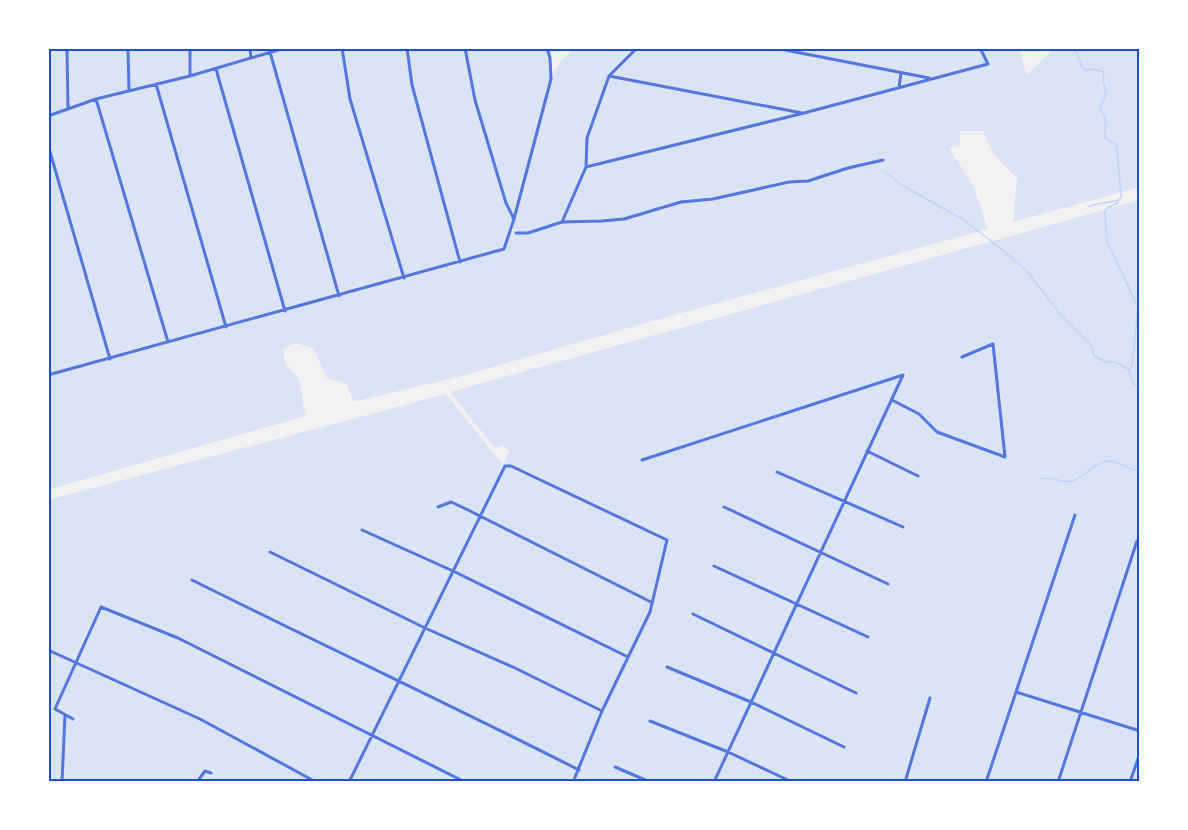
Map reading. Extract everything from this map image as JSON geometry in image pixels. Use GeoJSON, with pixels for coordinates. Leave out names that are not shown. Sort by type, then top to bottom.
{"type":"FeatureCollection","features":[{"type":"Feature","properties":{"kind":"street"},"geometry":{"type":"LineString","coordinates":[[67,48],[68,110]]}},
{"type":"Feature","properties":{"kind":"street"},"geometry":{"type":"LineString","coordinates":[[128,48],[129,92]]}},
{"type":"Feature","properties":{"kind":"street"},"geometry":{"type":"LineString","coordinates":[[190,48],[190,76]]}},
{"type":"Feature","properties":{"kind":"street"},"geometry":{"type":"LineString","coordinates":[[250,48],[250,59]]}},
{"type":"Feature","properties":{"kind":"street"},"geometry":{"type":"LineString","coordinates":[[48,116],[96,99],[216,69],[285,48]]}},
{"type":"Feature","properties":{"kind":"street"},"geometry":{"type":"LineString","coordinates":[[342,48],[350,99],[404,278]]}},
{"type":"Feature","properties":{"kind":"street"},"geometry":{"type":"LineString","coordinates":[[407,48],[412,85],[460,262]]}},
{"type":"Feature","properties":{"kind":"street"},"geometry":{"type":"LineString","coordinates":[[465,48],[475,100],[506,203],[514,219]]}},
{"type":"Feature","properties":{"kind":"street"},"geometry":{"type":"LineString","coordinates":[[48,366],[49,375],[504,249],[551,79],[547,48]]}},
{"type":"Feature","properties":{"kind":"street"},"geometry":{"type":"LineString","coordinates":[[562,222],[586,167],[587,138],[609,76],[637,48]]}},
{"type":"Feature","properties":{"kind":"street"},"geometry":{"type":"LineString","coordinates":[[775,48],[933,79]]}},
{"type":"Feature","properties":{"kind":"street"},"geometry":{"type":"LineString","coordinates":[[586,167],[988,64],[980,48]]}},
{"type":"Feature","properties":{"kind":"street"},"geometry":{"type":"LineString","coordinates":[[270,52],[339,296]]}},
{"type":"Feature","properties":{"kind":"street"},"geometry":{"type":"LineString","coordinates":[[216,69],[285,311]]}},
{"type":"Feature","properties":{"kind":"street"},"geometry":{"type":"LineString","coordinates":[[900,87],[901,72]]}},
{"type":"Feature","properties":{"kind":"street"},"geometry":{"type":"LineString","coordinates":[[609,76],[804,113]]}},
{"type":"Feature","properties":{"kind":"street"},"geometry":{"type":"LineString","coordinates":[[156,84],[226,327]]}},
{"type":"Feature","properties":{"kind":"street"},"geometry":{"type":"LineString","coordinates":[[96,99],[168,343]]}},
{"type":"Feature","properties":{"kind":"street"},"geometry":{"type":"LineString","coordinates":[[48,145],[110,359]]}},
{"type":"Feature","properties":{"kind":"street"},"geometry":{"type":"LineString","coordinates":[[516,233],[528,233],[562,222],[602,222],[624,219],[681,202],[712,199],[808,180],[883,160]]}},
{"type":"Feature","properties":{"kind":"street"},"geometry":{"type":"LineString","coordinates":[[892,400],[919,414],[937,432],[1005,457],[993,344],[962,357]]}},
{"type":"Feature","properties":{"kind":"street"},"geometry":{"type":"LineString","coordinates":[[642,460],[903,375],[714,782]]}},
{"type":"Feature","properties":{"kind":"street"},"geometry":{"type":"LineString","coordinates":[[867,451],[918,476]]}},
{"type":"Feature","properties":{"kind":"street"},"geometry":{"type":"LineString","coordinates":[[349,782],[505,466],[511,466],[667,540],[650,612],[602,711],[573,782]]}},
{"type":"Feature","properties":{"kind":"street"},"geometry":{"type":"LineString","coordinates":[[777,472],[903,527]]}},
{"type":"Feature","properties":{"kind":"street"},"geometry":{"type":"LineString","coordinates":[[438,507],[451,502],[651,602]]}},
{"type":"Feature","properties":{"kind":"street"},"geometry":{"type":"LineString","coordinates":[[724,507],[888,584]]}},
{"type":"Feature","properties":{"kind":"street"},"geometry":{"type":"LineString","coordinates":[[986,782],[1075,515]]}},
{"type":"Feature","properties":{"kind":"street"},"geometry":{"type":"LineString","coordinates":[[362,530],[628,657]]}},
{"type":"Feature","properties":{"kind":"street"},"geometry":{"type":"LineString","coordinates":[[1058,782],[1137,541]]}},
{"type":"Feature","properties":{"kind":"street"},"geometry":{"type":"LineString","coordinates":[[270,552],[602,711]]}},
{"type":"Feature","properties":{"kind":"street"},"geometry":{"type":"LineString","coordinates":[[714,566],[868,637]]}},
{"type":"Feature","properties":{"kind":"street"},"geometry":{"type":"LineString","coordinates":[[192,580],[579,770]]}},
{"type":"Feature","properties":{"kind":"street"},"geometry":{"type":"LineString","coordinates":[[73,719],[56,709],[101,607],[178,638],[465,782]]}},
{"type":"Feature","properties":{"kind":"street"},"geometry":{"type":"LineString","coordinates":[[693,614],[856,693]]}},
{"type":"Feature","properties":{"kind":"street"},"geometry":{"type":"LineString","coordinates":[[48,650],[200,719],[316,782]]}},
{"type":"Feature","properties":{"kind":"street"},"geometry":{"type":"LineString","coordinates":[[667,667],[751,702],[844,747]]}},
{"type":"Feature","properties":{"kind":"street"},"geometry":{"type":"LineString","coordinates":[[1016,692],[1140,731]]}},
{"type":"Feature","properties":{"kind":"street"},"geometry":{"type":"LineString","coordinates":[[905,782],[930,698]]}},
{"type":"Feature","properties":{"kind":"street"},"geometry":{"type":"LineString","coordinates":[[62,782],[65,714]]}},
{"type":"Feature","properties":{"kind":"street"},"geometry":{"type":"LineString","coordinates":[[650,721],[728,752],[792,782]]}},
{"type":"Feature","properties":{"kind":"street"},"geometry":{"type":"LineString","coordinates":[[1130,782],[1140,753]]}},
{"type":"Feature","properties":{"kind":"street"},"geometry":{"type":"LineString","coordinates":[[615,767],[650,782]]}},
{"type":"Feature","properties":{"kind":"street"},"geometry":{"type":"LineString","coordinates":[[197,782],[205,771],[211,773]]}},
{"type":"Feature","properties":{"kind":"shaded area"},"geometry":{"type":"Polygon","coordinates":[[[48,48],[547,48],[551,78],[559,63],[574,48],[1019,48],[1027,75],[1054,48],[1140,48],[1140,187],[1013,222],[1017,178],[994,155],[983,131],[960,131],[960,146],[949,148],[974,187],[988,229],[458,377],[353,402],[347,384],[327,378],[313,348],[295,343],[283,350],[285,362],[300,381],[305,416],[48,490],[48,48]]]}},
{"type":"Feature","properties":{"kind":"shaded area"},"geometry":{"type":"Polygon","coordinates":[[[1140,200],[1140,782],[48,782],[48,500],[446,394],[503,465],[509,451],[503,446],[495,448],[450,392],[1140,200]]]}},
{"type":"Feature","properties":{"kind":"waterway"},"geometry":{"type":"LineString","coordinates":[[1073,48],[1084,70],[1104,72],[1106,94],[1100,109],[1105,120],[1105,138],[1116,144],[1117,148],[1121,197],[1105,212],[1107,242],[1138,307],[1132,366],[1129,371],[1134,384],[1140,387]]}},
{"type":"Feature","properties":{"kind":"waterway"},"geometry":{"type":"LineString","coordinates":[[885,172],[900,184],[964,220],[1005,252],[1025,269],[1061,315],[1091,345],[1094,356],[1106,362],[1116,362],[1130,370]]}},
{"type":"Feature","properties":{"kind":"waterway"},"geometry":{"type":"LineString","coordinates":[[1088,206],[1119,200]]}},
{"type":"Feature","properties":{"kind":"waterway"},"geometry":{"type":"LineString","coordinates":[[1040,479],[1072,481],[1099,464],[1109,461],[1132,469],[1140,468]]}}]}
